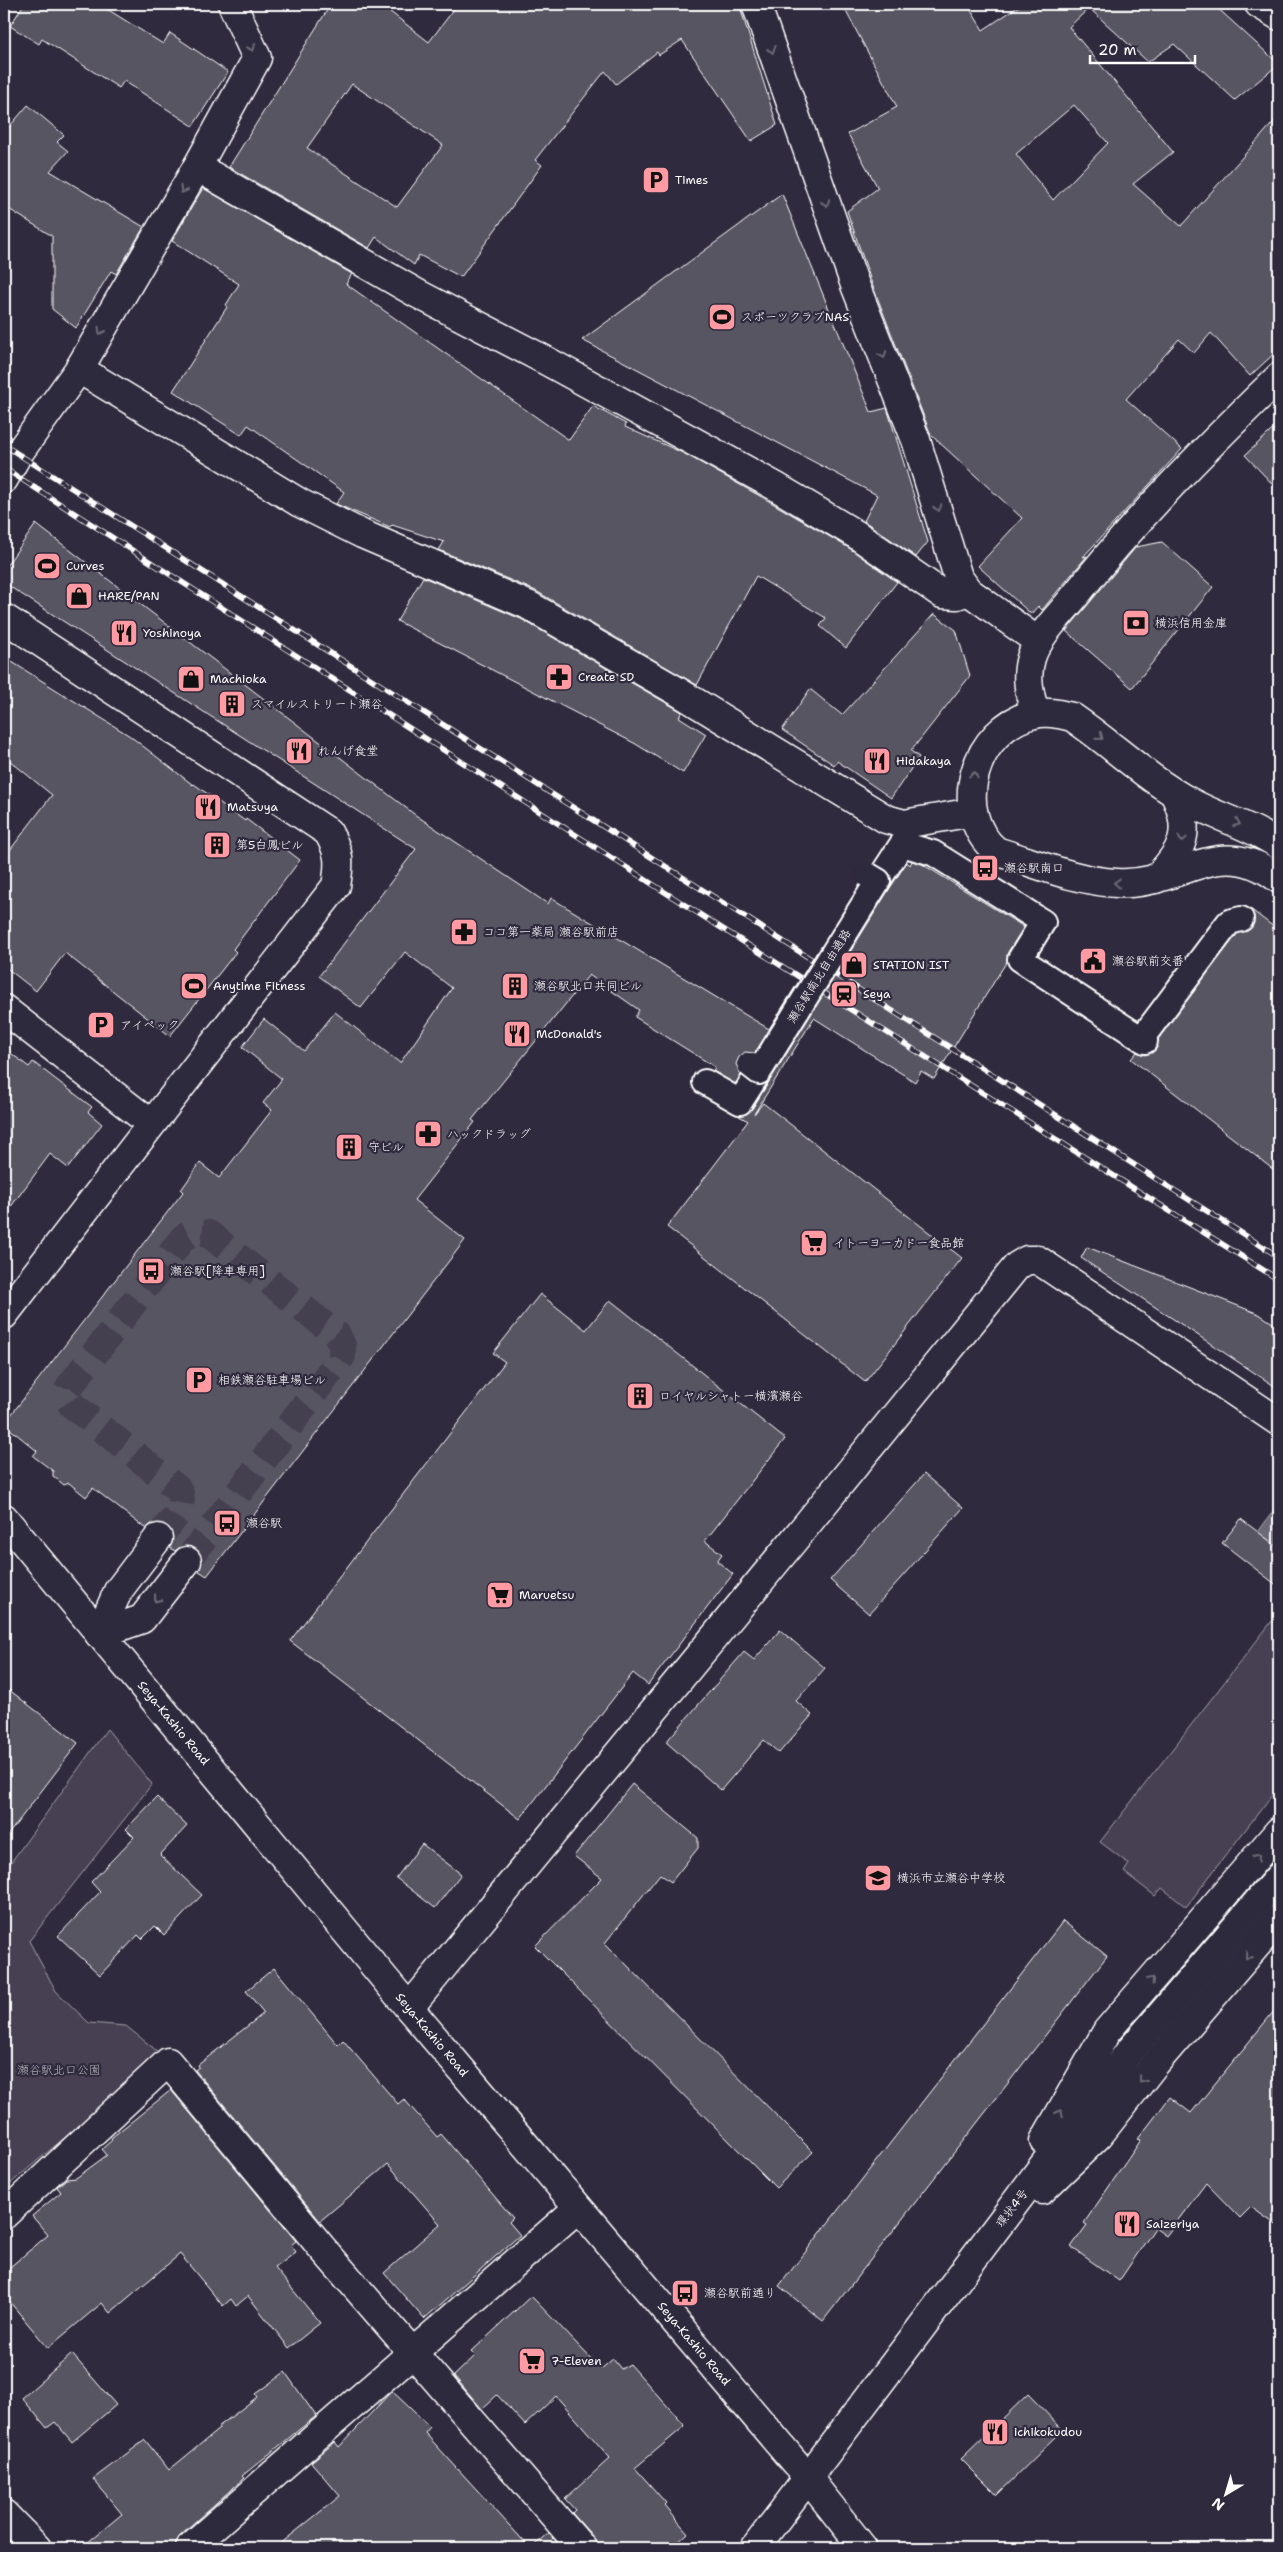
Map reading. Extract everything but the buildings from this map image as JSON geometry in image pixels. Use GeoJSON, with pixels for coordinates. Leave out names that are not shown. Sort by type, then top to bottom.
{"type":"FeatureCollection","features":[{"type":"Feature","properties":{"kind":"street"},"geometry":{"type":"LineString","coordinates":[[4,479],[18,454],[79,369],[197,167],[257,58],[232,4]]}},
{"type":"Feature","properties":{"kind":"street"},"geometry":{"type":"LineString","coordinates":[[756,4],[856,285],[916,440],[958,576],[968,591],[1038,642]]}},
{"type":"Feature","properties":{"kind":"street"},"geometry":{"type":"LineString","coordinates":[[1259,4],[1279,16]]}},
{"type":"Feature","properties":{"kind":"street"},"geometry":{"type":"LineString","coordinates":[[197,167],[418,294],[544,359],[775,486],[857,536],[942,594],[957,595],[968,591]]}},
{"type":"Feature","properties":{"kind":"street"},"geometry":{"type":"LineString","coordinates":[[79,369],[300,503],[362,534],[528,605],[677,691],[886,819],[904,824],[973,812]]}},
{"type":"Feature","properties":{"kind":"street"},"geometry":{"type":"LineString","coordinates":[[1035,714],[1028,682],[1028,669],[1038,642],[1118,542],[1208,445],[1279,377]]}},
{"type":"Feature","properties":{"kind":"street"},"geometry":{"type":"LineString","coordinates":[[4,618],[328,832],[339,851],[336,886],[150,1123],[4,1314]]}},
{"type":"Feature","properties":{"kind":"street"},"geometry":{"type":"LineString","coordinates":[[1279,845],[1265,835],[1215,814],[1174,793],[1072,717],[1053,713],[1035,714],[1019,719],[986,747],[974,769],[972,786],[973,812],[977,828],[986,843],[996,851],[1093,881],[1138,884],[1217,859],[1236,859],[1255,864],[1279,879]]}},
{"type":"Feature","properties":{"kind":"street"},"geometry":{"type":"LineString","coordinates":[[1154,880],[1178,854],[1184,836],[1184,820],[1174,793]]}},
{"type":"Feature","properties":{"kind":"street","name":"瀬谷駅南北自由通路"},"geometry":{"type":"LineString","coordinates":[[705,1082],[740,1102],[755,1069],[873,878],[902,844],[931,857],[1043,922],[1020,958],[1144,1039],[1229,922],[1240,919]]}},
{"type":"Feature","properties":{"kind":"street"},"geometry":{"type":"LineString","coordinates":[[4,1009],[150,1123]]}},
{"type":"Feature","properties":{"kind":"street"},"geometry":{"type":"LineString","coordinates":[[409,2008],[1017,1266],[1027,1260],[1038,1260],[1279,1422]]}},
{"type":"Feature","properties":{"kind":"street","name":"Seya-Kashio Road"},"geometry":{"type":"LineString","coordinates":[[4,1518],[409,2008],[808,2478],[863,2548]]}},
{"type":"Feature","properties":{"kind":"street"},"geometry":{"type":"LineString","coordinates":[[99,1634],[118,1591],[158,1538]]}},
{"type":"Feature","properties":{"kind":"street"},"geometry":{"type":"LineString","coordinates":[[99,1634],[142,1619],[187,1560]]}},
{"type":"Feature","properties":{"kind":"street"},"geometry":{"type":"LineString","coordinates":[[983,2247],[1107,2031],[1279,1831]]}},
{"type":"Feature","properties":{"kind":"street","name":"環状4号"},"geometry":{"type":"LineString","coordinates":[[755,2548],[1129,2052],[1279,1877]]}},
{"type":"Feature","properties":{"kind":"street"},"geometry":{"type":"LineString","coordinates":[[983,2247],[1099,2135],[1154,2065],[1279,1919]]}},
{"type":"Feature","properties":{"kind":"street"},"geometry":{"type":"LineString","coordinates":[[4,2215],[168,2062],[322,2248],[582,2548]]}},
{"type":"Feature","properties":{"kind":"street"},"geometry":{"type":"LineString","coordinates":[[189,2548],[578,2208]]}},
{"type":"Feature","properties":{"kind":"street"},"geometry":{"type":"LineString","coordinates":[[4,2514],[37,2548]]}},
{"type":"Feature","properties":{"kind":"green space"},"geometry":{"type":"Polygon","coordinates":[[[1272,1621],[1279,1627],[1279,1786],[1186,1907],[1162,1888],[1155,1896],[1124,1872],[1129,1864],[1100,1842],[1272,1621]]]}},
{"type":"Feature","properties":{"kind":"green space","name":"瀬谷駅北口公園"},"geometry":{"type":"Polygon","coordinates":[[[107,1729],[152,1784],[29,1941],[56,1991],[89,2023],[126,2026],[162,2055],[4,2189],[4,1872],[107,1729]]]}},
{"type":"Feature","properties":{"kind":"shaded area"},"geometry":{"type":"Polygon","coordinates":[[[1279,1503],[1279,1548],[1258,1532],[1279,1503]]]}},
{"type":"Feature","properties":{"kind":"tunnel"},"geometry":{"type":"LineString","coordinates":[[158,1538],[179,1509],[181,1503],[178,1489],[72,1405],[67,1397],[69,1387],[183,1238],[193,1232],[209,1234],[337,1335],[342,1345],[342,1356],[187,1561]]}},
{"type":"Feature","properties":{"kind":"railway"},"geometry":{"type":"LineString","coordinates":[[4,445],[1279,1257]]}},
{"type":"Feature","properties":{"kind":"railway"},"geometry":{"type":"LineString","coordinates":[[4,468],[685,905],[1279,1280]]}},
{"type":"Feature","properties":{"kind":"place","name":"Times"},"geometry":{"type":"Point","coordinates":[656,180]}},
{"type":"Feature","properties":{"kind":"place","name":"スポーツクラブNAS"},"geometry":{"type":"Point","coordinates":[722,317]}},
{"type":"Feature","properties":{"kind":"place","name":"Curves"},"geometry":{"type":"Point","coordinates":[47,566]}},
{"type":"Feature","properties":{"kind":"place","name":"HARE/PAN"},"geometry":{"type":"Point","coordinates":[79,596]}},
{"type":"Feature","properties":{"kind":"place","name":"横浜信用金庫"},"geometry":{"type":"Point","coordinates":[1136,623]}},
{"type":"Feature","properties":{"kind":"place","name":"Yoshinoya"},"geometry":{"type":"Point","coordinates":[124,633]}},
{"type":"Feature","properties":{"kind":"place","name":"Create SD"},"geometry":{"type":"Point","coordinates":[559,677]}},
{"type":"Feature","properties":{"kind":"place","name":"Machioka"},"geometry":{"type":"Point","coordinates":[191,679]}},
{"type":"Feature","properties":{"kind":"place","name":"スマイルストリート瀬谷"},"geometry":{"type":"Point","coordinates":[232,704]}},
{"type":"Feature","properties":{"kind":"place","name":"れんげ食堂"},"geometry":{"type":"Point","coordinates":[299,751]}},
{"type":"Feature","properties":{"kind":"place","name":"Hidakaya"},"geometry":{"type":"Point","coordinates":[877,761]}},
{"type":"Feature","properties":{"kind":"place","name":"Matsuya"},"geometry":{"type":"Point","coordinates":[208,807]}},
{"type":"Feature","properties":{"kind":"place","name":"第5白鳳ビル"},"geometry":{"type":"Point","coordinates":[217,845]}},
{"type":"Feature","properties":{"kind":"place","name":"瀬谷駅南口"},"geometry":{"type":"Point","coordinates":[985,868]}},
{"type":"Feature","properties":{"kind":"place","name":"ココ第一薬局 瀬谷駅前店"},"geometry":{"type":"Point","coordinates":[464,932]}},
{"type":"Feature","properties":{"kind":"place","name":"瀬谷駅前交番"},"geometry":{"type":"Point","coordinates":[1093,961]}},
{"type":"Feature","properties":{"kind":"place","name":"STATION IST"},"geometry":{"type":"Point","coordinates":[854,965]}},
{"type":"Feature","properties":{"kind":"place","name":"Anytime Fitness"},"geometry":{"type":"Point","coordinates":[194,986]}},
{"type":"Feature","properties":{"kind":"place","name":"瀬谷駅北口共同ビル"},"geometry":{"type":"Point","coordinates":[515,986]}},
{"type":"Feature","properties":{"kind":"place","name":"Seya"},"geometry":{"type":"Point","coordinates":[844,994]}},
{"type":"Feature","properties":{"kind":"place","name":"アイペック"},"geometry":{"type":"Point","coordinates":[101,1025]}},
{"type":"Feature","properties":{"kind":"place","name":"McDonald's"},"geometry":{"type":"Point","coordinates":[517,1034]}},
{"type":"Feature","properties":{"kind":"place","name":"ハックドラッグ"},"geometry":{"type":"Point","coordinates":[428,1134]}},
{"type":"Feature","properties":{"kind":"place","name":"守ビル"},"geometry":{"type":"Point","coordinates":[349,1147]}},
{"type":"Feature","properties":{"kind":"place","name":"イトーヨーカドー食品館"},"geometry":{"type":"Point","coordinates":[814,1243]}},
{"type":"Feature","properties":{"kind":"place","name":"瀬谷駅[降車専用]"},"geometry":{"type":"Point","coordinates":[151,1271]}},
{"type":"Feature","properties":{"kind":"place","name":"相鉄瀬谷駐車場ビル"},"geometry":{"type":"Point","coordinates":[199,1380]}},
{"type":"Feature","properties":{"kind":"place","name":"ロイヤルシャトー横濱瀬谷"},"geometry":{"type":"Point","coordinates":[640,1396]}},
{"type":"Feature","properties":{"kind":"place","name":"瀬谷駅"},"geometry":{"type":"Point","coordinates":[227,1523]}},
{"type":"Feature","properties":{"kind":"place","name":"Maruetsu"},"geometry":{"type":"Point","coordinates":[500,1595]}},
{"type":"Feature","properties":{"kind":"place","name":"横浜市立瀬谷中学校"},"geometry":{"type":"Point","coordinates":[878,1878]}},
{"type":"Feature","properties":{"kind":"place","name":"Saizeriya"},"geometry":{"type":"Point","coordinates":[1127,2224]}},
{"type":"Feature","properties":{"kind":"place","name":"瀬谷駅前通り"},"geometry":{"type":"Point","coordinates":[685,2293]}},
{"type":"Feature","properties":{"kind":"place","name":"7-Eleven"},"geometry":{"type":"Point","coordinates":[532,2361]}},
{"type":"Feature","properties":{"kind":"place","name":"ichikokudou"},"geometry":{"type":"Point","coordinates":[995,2432]}}]}
